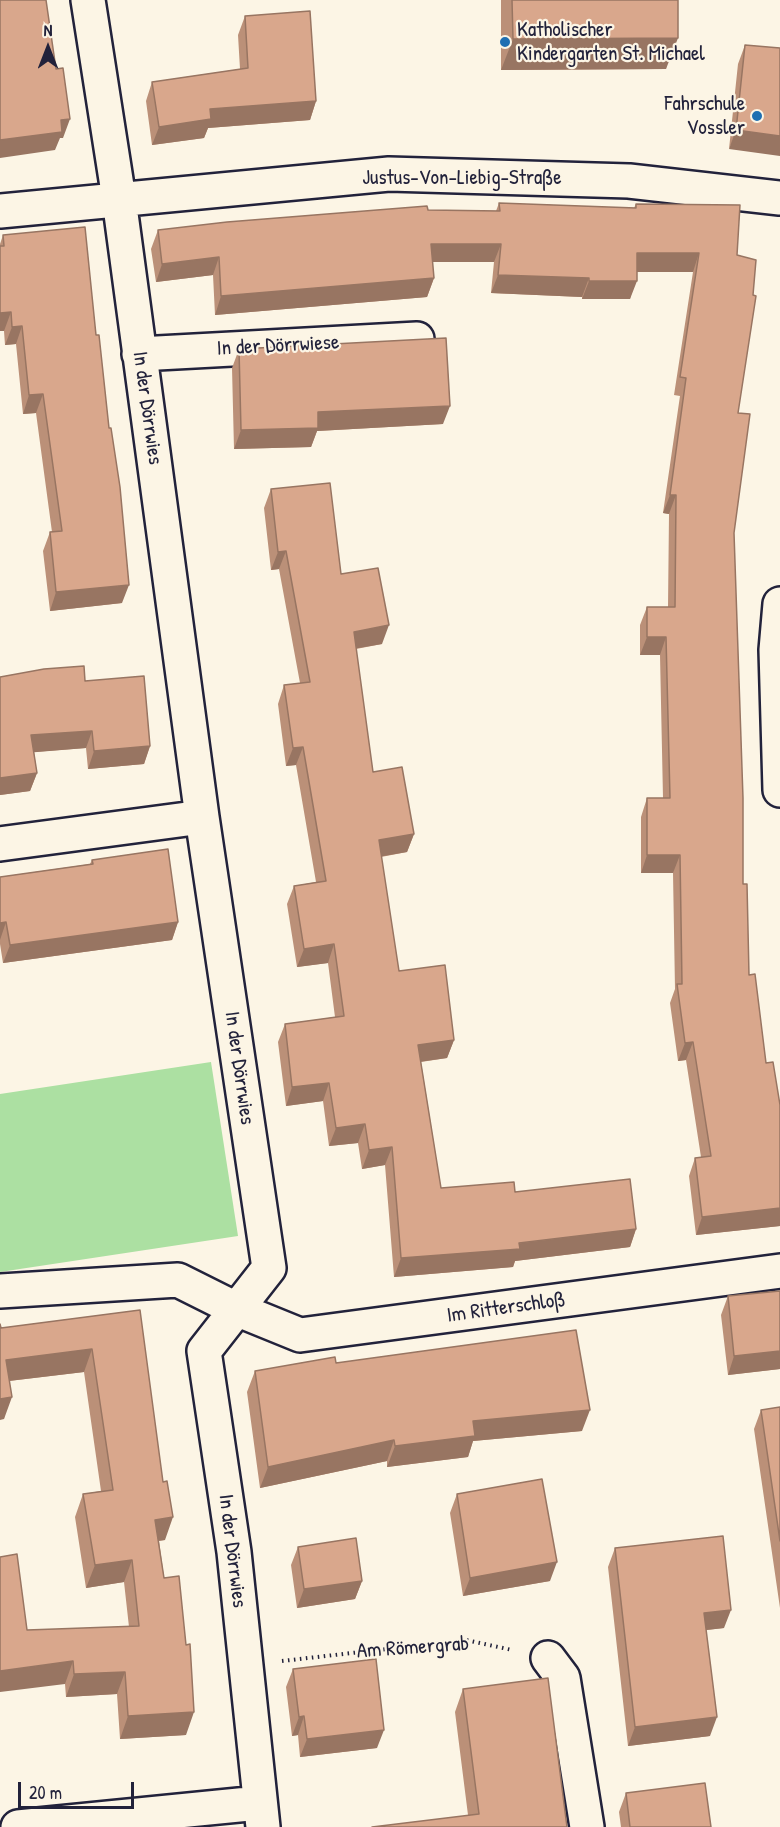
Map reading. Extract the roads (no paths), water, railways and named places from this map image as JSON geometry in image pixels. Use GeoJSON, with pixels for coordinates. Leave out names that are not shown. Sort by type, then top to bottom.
{"type":"FeatureCollection","features":[{"type":"Feature","properties":{"kind":"street","name":"In der Dörrwies"},"geometry":{"type":"LineString","coordinates":[[18,1827],[261,1815],[234,1552],[204,1351],[268,1268],[202,816],[119,199],[88,0]]}},
{"type":"Feature","properties":{"kind":"street","name":"Justus-Von-Liebig-Straße"},"geometry":{"type":"LineString","coordinates":[[0,212],[389,174],[629,181],[780,198]]}},
{"type":"Feature","properties":{"kind":"street","name":"In der Dörrwiese"},"geometry":{"type":"LineString","coordinates":[[139,354],[417,339]]}},
{"type":"Feature","properties":{"kind":"street"},"geometry":{"type":"LineString","coordinates":[[780,604],[776,650],[780,790]]}},
{"type":"Feature","properties":{"kind":"street"},"geometry":{"type":"LineString","coordinates":[[0,844],[202,816]]}},
{"type":"Feature","properties":{"kind":"street","name":"Im Ritterschloß"},"geometry":{"type":"LineString","coordinates":[[236,1309],[300,1335],[780,1271]]}},
{"type":"Feature","properties":{"kind":"street"},"geometry":{"type":"LineString","coordinates":[[0,1291],[178,1280],[236,1309]]}},
{"type":"Feature","properties":{"kind":"street"},"geometry":{"type":"LineString","coordinates":[[548,1658],[563,1678],[587,1827]]}},
{"type":"Feature","properties":{"kind":"place","name":"Katholischer Kindergarten St. Michael"},"geometry":{"type":"Point","coordinates":[505,42]}},
{"type":"Feature","properties":{"kind":"place","name":"Fahrschule Vossler"},"geometry":{"type":"Point","coordinates":[757,116]}}]}
